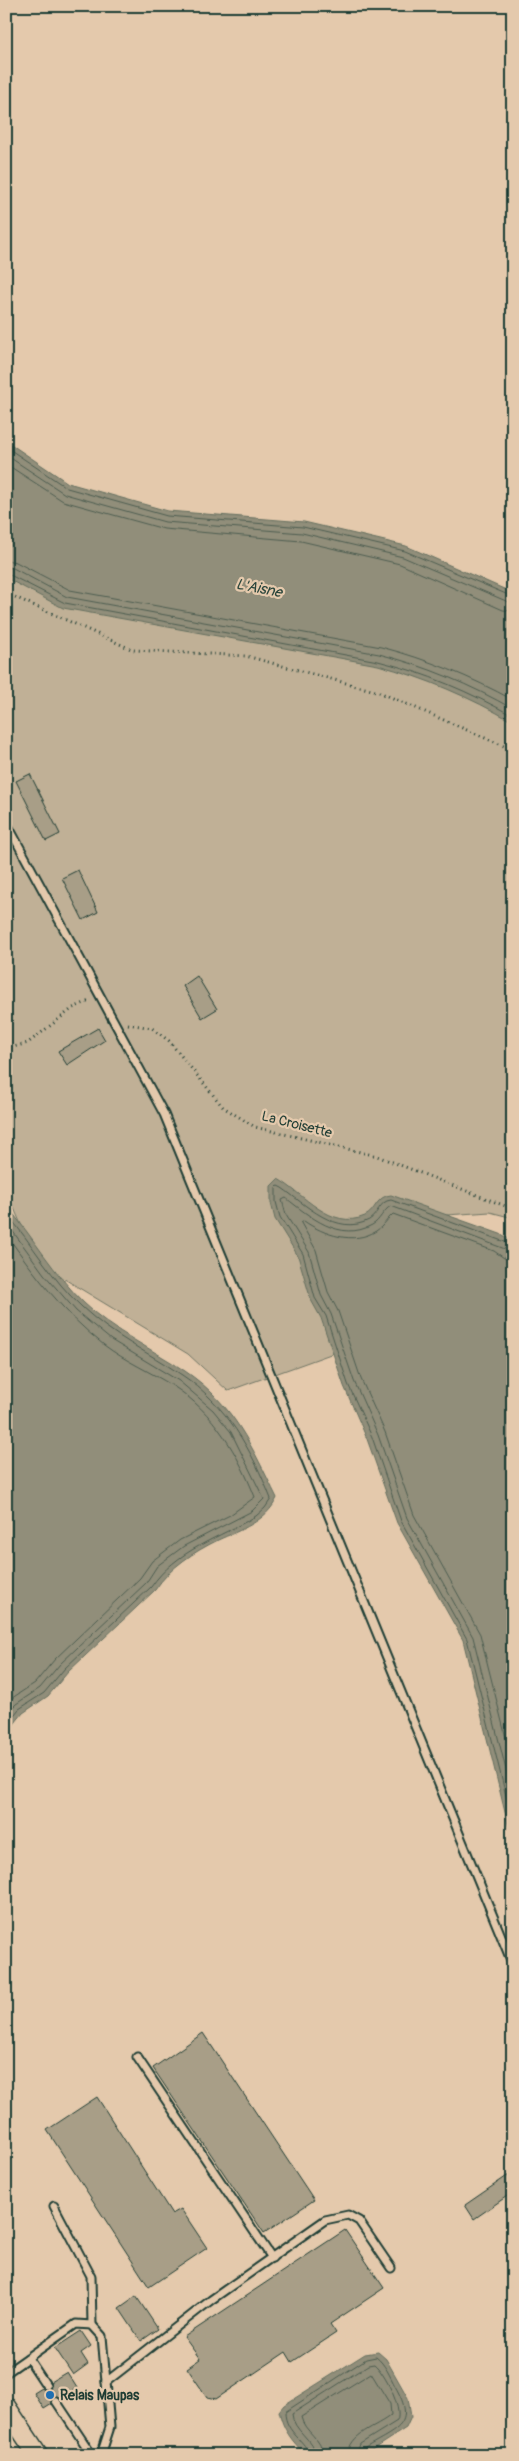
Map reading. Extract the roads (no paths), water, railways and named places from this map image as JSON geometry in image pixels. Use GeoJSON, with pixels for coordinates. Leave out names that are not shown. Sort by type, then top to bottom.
{"type":"FeatureCollection","features":[{"type":"Feature","properties":{"kind":"main road"},"geometry":{"type":"LineString","coordinates":[[6,2408],[38,2455]]}},
{"type":"Feature","properties":{"kind":"lane"},"geometry":{"type":"LineString","coordinates":[[6,822],[164,1114],[513,1965]]}},
{"type":"Feature","properties":{"kind":"lane"},"geometry":{"type":"LineString","coordinates":[[137,2057],[272,2258]]}},
{"type":"Feature","properties":{"kind":"lane"},"geometry":{"type":"LineString","coordinates":[[54,2206],[91,2276],[92,2325],[102,2336],[110,2427],[101,2455]]}},
{"type":"Feature","properties":{"kind":"lane"},"geometry":{"type":"LineString","coordinates":[[106,2382],[211,2300],[325,2220],[348,2215],[359,2221],[392,2268]]}},
{"type":"Feature","properties":{"kind":"lane"},"geometry":{"type":"LineString","coordinates":[[6,2373],[76,2324],[92,2325]]}},
{"type":"Feature","properties":{"kind":"lane"},"geometry":{"type":"LineString","coordinates":[[28,2358],[46,2385]]}},
{"type":"Feature","properties":{"kind":"lane"},"geometry":{"type":"LineString","coordinates":[[56,2401],[92,2455]]}},
{"type":"Feature","properties":{"kind":"water","name":"L'Aisne"},"geometry":{"type":"Polygon","coordinates":[[[6,441],[68,483],[168,511],[304,522],[406,546],[513,593],[513,722],[447,689],[378,665],[63,608],[6,578],[6,441]]]}},
{"type":"Feature","properties":{"kind":"water"},"geometry":{"type":"Polygon","coordinates":[[[278,1179],[329,1215],[341,1219],[365,1216],[372,1211],[382,1198],[391,1195],[503,1235],[513,1242],[513,1845],[463,1640],[397,1523],[367,1439],[344,1386],[321,1318],[311,1300],[298,1256],[275,1219],[271,1203],[271,1186],[278,1179]]]}},
{"type":"Feature","properties":{"kind":"water"},"geometry":{"type":"Polygon","coordinates":[[[6,1205],[53,1268],[84,1303],[108,1323],[185,1371],[217,1398],[229,1412],[250,1444],[277,1498],[266,1513],[252,1524],[200,1550],[175,1567],[155,1590],[68,1672],[48,1696],[23,1713],[6,1734],[6,1205]]]}},
{"type":"Feature","properties":{"kind":"water"},"geometry":{"type":"Polygon","coordinates":[[[378,2352],[386,2359],[408,2398],[411,2417],[406,2428],[364,2455],[305,2454],[289,2435],[279,2411],[284,2405],[365,2354],[378,2352]]]}},
{"type":"Feature","properties":{"kind":"place","name":"Relais Maupas"},"geometry":{"type":"Point","coordinates":[50,2395]}}]}
